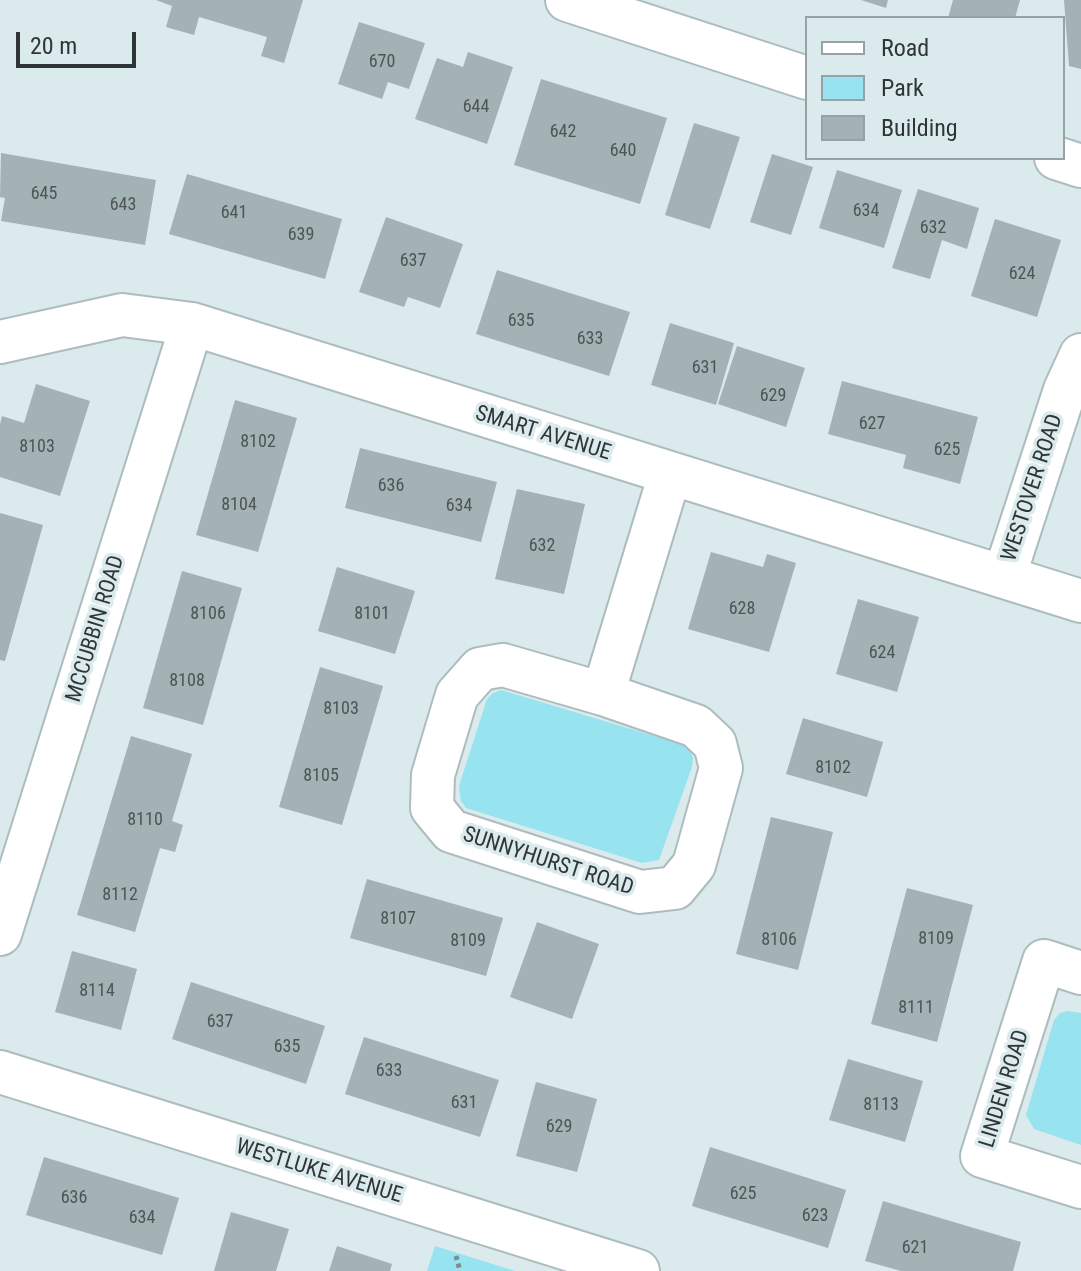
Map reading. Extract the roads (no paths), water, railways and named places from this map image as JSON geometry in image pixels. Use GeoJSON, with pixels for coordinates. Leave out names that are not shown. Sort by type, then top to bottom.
{"type":"FeatureCollection","features":[{"type":"Feature","properties":{"kind":"street"},"geometry":{"type":"LineString","coordinates":[[567,0],[805,77]]}},
{"type":"Feature","properties":{"kind":"street","name":"SMART AVENUE"},"geometry":{"type":"LineString","coordinates":[[0,342],[122,315],[192,324],[1081,601]]}},
{"type":"Feature","properties":{"kind":"street","name":"MCCUBBIN ROAD"},"geometry":{"type":"LineString","coordinates":[[0,934],[192,324]]}},
{"type":"Feature","properties":{"kind":"street","name":"WESTOVER ROAD"},"geometry":{"type":"LineString","coordinates":[[1004,577],[1065,390],[1081,355]]}},
{"type":"Feature","properties":{"kind":"street"},"geometry":{"type":"LineString","coordinates":[[603,694],[670,474]]}},
{"type":"Feature","properties":{"kind":"street","name":"SUNNYHURST ROAD"},"geometry":{"type":"LineString","coordinates":[[503,665],[603,694],[696,726],[715,744],[721,768],[694,865],[675,888],[640,892],[480,841],[451,831],[432,808],[433,775],[457,695],[480,669],[503,665]]}},
{"type":"Feature","properties":{"kind":"street","name":"LINDEN ROAD"},"geometry":{"type":"LineString","coordinates":[[1081,973],[1044,961],[982,1156],[1081,1187]]}},
{"type":"Feature","properties":{"kind":"street","name":"WESTLUKE AVENUE"},"geometry":{"type":"LineString","coordinates":[[0,1072],[638,1271]]}}]}
